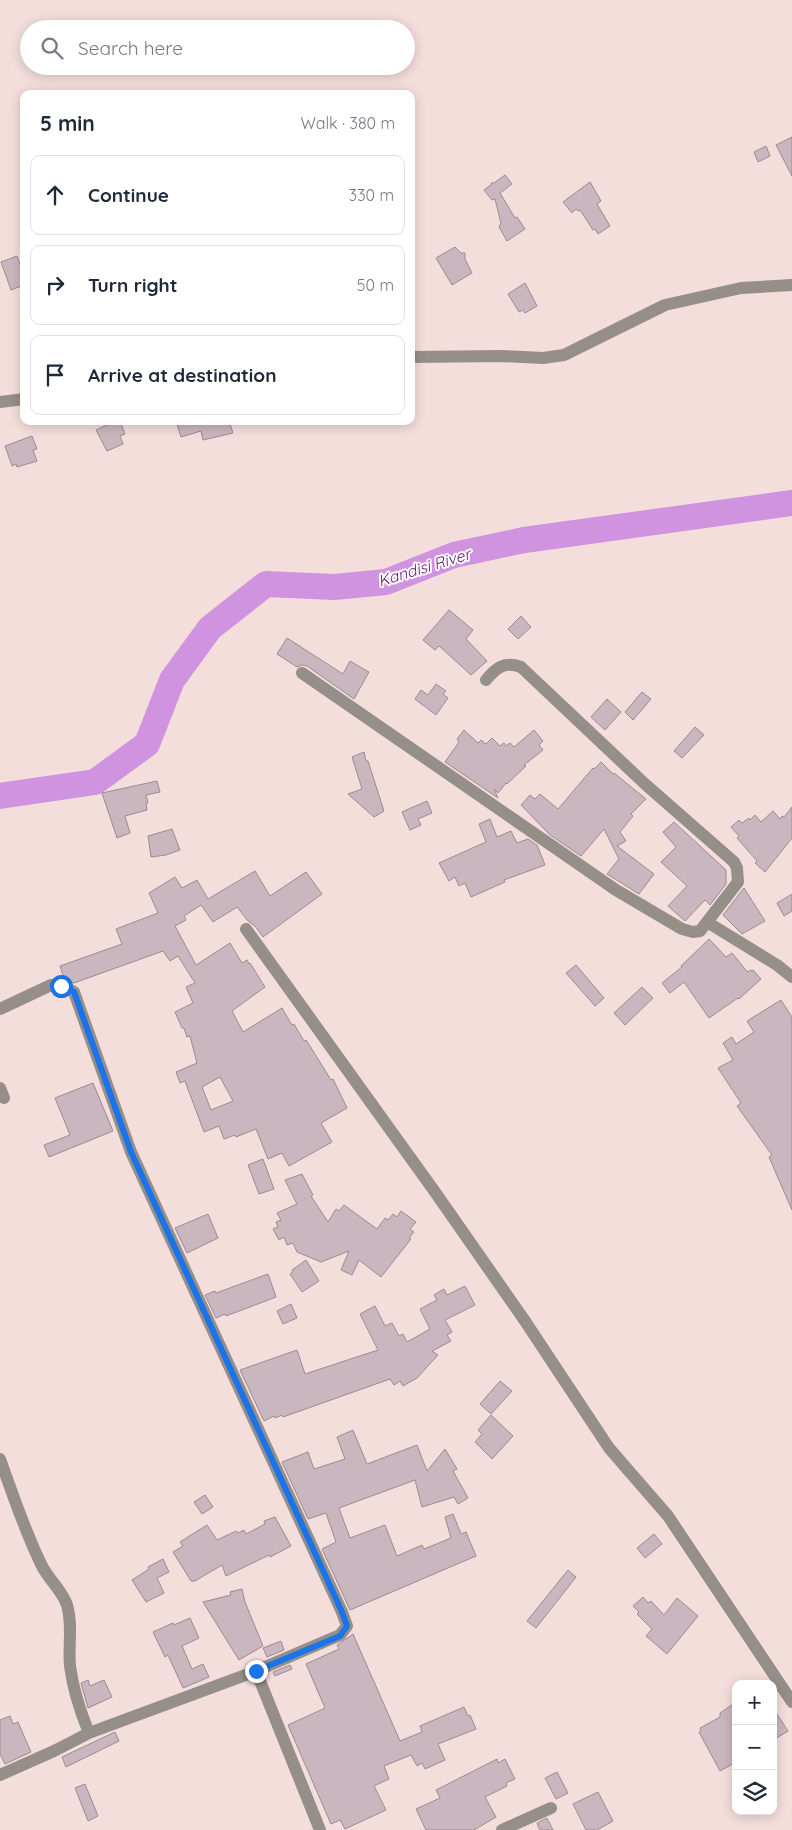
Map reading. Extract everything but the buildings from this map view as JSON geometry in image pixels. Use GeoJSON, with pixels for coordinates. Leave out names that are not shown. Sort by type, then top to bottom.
{"type":"FeatureCollection","features":[{"type":"Feature","properties":{"kind":"street"},"geometry":{"type":"LineString","coordinates":[[415,358],[502,356],[543,358],[564,355],[665,305],[741,288],[792,285]]}},
{"type":"Feature","properties":{"kind":"street"},"geometry":{"type":"LineString","coordinates":[[0,402],[20,400]]}},
{"type":"Feature","properties":{"kind":"street"},"geometry":{"type":"LineString","coordinates":[[302,673],[616,890],[682,929],[693,932],[700,931],[738,882],[737,868],[734,862],[645,784],[520,668],[514,665],[496,668],[486,680]]}},
{"type":"Feature","properties":{"kind":"street"},"geometry":{"type":"LineString","coordinates":[[706,922],[777,965],[792,977]]}},
{"type":"Feature","properties":{"kind":"street"},"geometry":{"type":"LineString","coordinates":[[246,929],[452,1216],[525,1321],[609,1448],[668,1516],[792,1702]]}},
{"type":"Feature","properties":{"kind":"street"},"geometry":{"type":"LineString","coordinates":[[0,1008],[51,985],[61,986],[74,992],[131,1152],[347,1626],[340,1636],[256,1671],[89,1732],[54,1751],[0,1775]]}},
{"type":"Feature","properties":{"kind":"street"},"geometry":{"type":"LineString","coordinates":[[0,1459],[20,1514],[43,1567],[66,1604],[69,1615],[70,1666],[81,1714],[89,1732]]}},
{"type":"Feature","properties":{"kind":"street"},"geometry":{"type":"LineString","coordinates":[[256,1671],[320,1830]]}},
{"type":"Feature","properties":{"kind":"street"},"geometry":{"type":"LineString","coordinates":[[502,1830],[551,1808]]}},
{"type":"Feature","properties":{"kind":"waterway","name":"Kandisi River"},"geometry":{"type":"LineString","coordinates":[[0,796],[95,782],[147,744],[172,680],[210,628],[266,584],[334,587],[386,582],[454,555],[524,540],[792,503]]}},
{"type":"Feature","properties":{"kind":"route"},"geometry":{"type":"LineString","coordinates":[[61,986],[74,992],[131,1152],[347,1626],[340,1636],[256,1671]]}}]}
